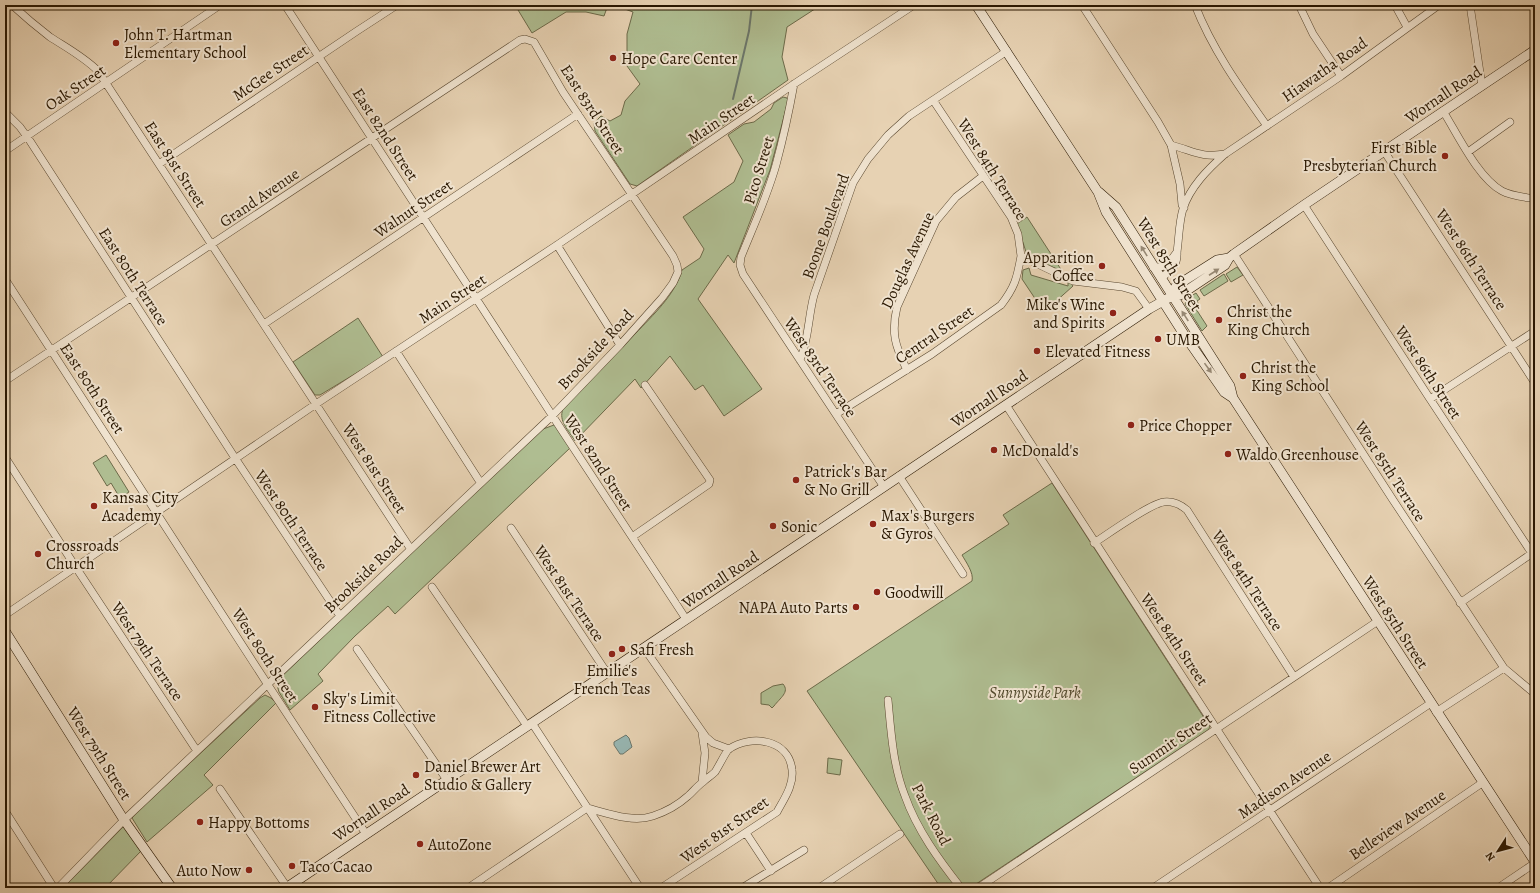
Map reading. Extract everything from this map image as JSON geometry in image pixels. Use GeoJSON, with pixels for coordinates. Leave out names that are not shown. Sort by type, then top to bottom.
{"type":"FeatureCollection","features":[{"type":"Feature","properties":{"kind":"main road","name":"West 85th Street"},"geometry":{"type":"LineString","coordinates":[[976,5],[1098,192],[1106,212],[1188,341],[1224,392],[1233,398]]}},
{"type":"Feature","properties":{"kind":"main road","name":"Wornall Road"},"geometry":{"type":"LineString","coordinates":[[286,888],[899,476],[1150,309],[1172,296],[1176,286],[1217,260],[1232,256],[1304,205],[1535,50]]}},
{"type":"Feature","properties":{"kind":"main road","name":"West 85th Street"},"geometry":{"type":"LineString","coordinates":[[1098,192],[1116,207],[1230,386],[1233,398],[1535,863]]}},
{"type":"Feature","properties":{"kind":"main road","name":"West 79th Street"},"geometry":{"type":"LineString","coordinates":[[5,631],[124,820],[172,888]]}},
{"type":"Feature","properties":{"kind":"street","name":"East 81st Street"},"geometry":{"type":"LineString","coordinates":[[12,5],[51,38],[89,62],[98,71],[316,404]]}},
{"type":"Feature","properties":{"kind":"street","name":"Oak Street"},"geometry":{"type":"LineString","coordinates":[[5,151],[220,5]]}},
{"type":"Feature","properties":{"kind":"street","name":"East 82nd Street"},"geometry":{"type":"LineString","coordinates":[[285,5],[476,298]]}},
{"type":"Feature","properties":{"kind":"street","name":"McGee Street"},"geometry":{"type":"LineString","coordinates":[[159,164],[318,56],[397,5]]}},
{"type":"Feature","properties":{"kind":"street","name":"Main Street"},"geometry":{"type":"LineString","coordinates":[[5,615],[235,458],[557,245],[782,94],[794,84],[914,5]]}},
{"type":"Feature","properties":{"kind":"street"},"geometry":{"type":"LineString","coordinates":[[1082,5],[1158,122],[1171,145],[1180,184],[1182,205],[1184,208]]}},
{"type":"Feature","properties":{"kind":"street"},"geometry":{"type":"LineString","coordinates":[[1195,5],[1201,21],[1236,82],[1267,126]]}},
{"type":"Feature","properties":{"kind":"street"},"geometry":{"type":"LineString","coordinates":[[1299,5],[1313,34],[1341,76]]}},
{"type":"Feature","properties":{"kind":"street"},"geometry":{"type":"LineString","coordinates":[[1395,5],[1408,27]]}},
{"type":"Feature","properties":{"kind":"street","name":"Hiawatha Road"},"geometry":{"type":"LineString","coordinates":[[1161,279],[1176,264],[1184,208],[1194,186],[1210,167],[1225,154],[1341,76],[1439,5]]}},
{"type":"Feature","properties":{"kind":"street"},"geometry":{"type":"LineString","coordinates":[[1470,5],[1482,86]]}},
{"type":"Feature","properties":{"kind":"street","name":"Grand Avenue"},"geometry":{"type":"LineString","coordinates":[[5,381],[520,40],[530,40]]}},
{"type":"Feature","properties":{"kind":"street","name":"East 83rd Street"},"geometry":{"type":"LineString","coordinates":[[530,40],[534,42],[563,92],[673,256],[678,272]]}},
{"type":"Feature","properties":{"kind":"street","name":"Boone Boulevard"},"geometry":{"type":"LineString","coordinates":[[800,360],[806,343],[814,295],[853,183],[868,159],[888,135],[909,116],[1007,51]]}},
{"type":"Feature","properties":{"kind":"street","name":"Pico Street"},"geometry":{"type":"LineString","coordinates":[[740,261],[762,208],[776,166],[794,84]]}},
{"type":"Feature","properties":{"kind":"street","name":"West 84th Terrace"},"geometry":{"type":"LineString","coordinates":[[933,100],[1011,217],[1018,234],[1021,256]]}},
{"type":"Feature","properties":{"kind":"street"},"geometry":{"type":"LineString","coordinates":[[1443,111],[1468,152],[1492,184],[1504,192],[1535,199]]}},
{"type":"Feature","properties":{"kind":"street","name":"East 80th Terrace"},"geometry":{"type":"LineString","coordinates":[[5,112],[12,118],[26,137],[235,458]]}},
{"type":"Feature","properties":{"kind":"street","name":"Walnut Street"},"geometry":{"type":"LineString","coordinates":[[264,324],[578,114]]}},
{"type":"Feature","properties":{"kind":"street"},"geometry":{"type":"LineString","coordinates":[[1468,152],[1510,122]]}},
{"type":"Feature","properties":{"kind":"street","name":"Hiawatha Road"},"geometry":{"type":"LineString","coordinates":[[1171,145],[1196,154],[1210,156],[1225,154]]}},
{"type":"Feature","properties":{"kind":"street","name":"West 86th Terrace"},"geometry":{"type":"LineString","coordinates":[[1384,151],[1535,383]]}},
{"type":"Feature","properties":{"kind":"street","name":"Douglas Avenue"},"geometry":{"type":"LineString","coordinates":[[907,370],[897,347],[894,335],[894,322],[897,307],[936,221],[956,197],[983,176]]}},
{"type":"Feature","properties":{"kind":"street","name":"West 86th Street"},"geometry":{"type":"LineString","coordinates":[[1304,205],[1533,556]]}},
{"type":"Feature","properties":{"kind":"street"},"geometry":{"type":"LineString","coordinates":[[557,245],[620,345]]}},
{"type":"Feature","properties":{"kind":"street"},"geometry":{"type":"LineString","coordinates":[[1154,267],[1160,268],[1169,264],[1177,252]]}},
{"type":"Feature","properties":{"kind":"street"},"geometry":{"type":"LineString","coordinates":[[1021,256],[1073,281],[1122,287],[1136,291],[1150,309]]}},
{"type":"Feature","properties":{"kind":"street","name":"Central Street"},"geometry":{"type":"LineString","coordinates":[[836,414],[907,370],[1001,305],[1009,295],[1016,282],[1021,256]]}},
{"type":"Feature","properties":{"kind":"street","name":"West 85th Terrace"},"geometry":{"type":"LineString","coordinates":[[1232,256],[1504,668],[1535,694]]}},
{"type":"Feature","properties":{"kind":"street","name":"West 83rd Terrace"},"geometry":{"type":"LineString","coordinates":[[740,261],[743,274],[884,487]]}},
{"type":"Feature","properties":{"kind":"street","name":"Brookside Road"},"geometry":{"type":"LineString","coordinates":[[58,888],[124,820],[268,685],[410,548],[552,416],[620,345],[662,298],[678,272]]}},
{"type":"Feature","properties":{"kind":"street","name":"East 80th Street"},"geometry":{"type":"LineString","coordinates":[[5,279],[156,512]]}},
{"type":"Feature","properties":{"kind":"street","name":"West 82nd Street"},"geometry":{"type":"LineString","coordinates":[[476,298],[686,620]]}},
{"type":"Feature","properties":{"kind":"street"},"geometry":{"type":"LineString","coordinates":[[1430,399],[1535,331]]}},
{"type":"Feature","properties":{"kind":"street"},"geometry":{"type":"LineString","coordinates":[[396,351],[480,482]]}},
{"type":"Feature","properties":{"kind":"street"},"geometry":{"type":"LineString","coordinates":[[632,537],[698,493],[709,484],[710,480],[645,385]]}},
{"type":"Feature","properties":{"kind":"street","name":"West 81st Street"},"geometry":{"type":"LineString","coordinates":[[316,404],[410,548]]}},
{"type":"Feature","properties":{"kind":"street","name":"West 84th Street"},"geometry":{"type":"LineString","coordinates":[[1006,405],[1094,543],[1217,728],[1320,888]]}},
{"type":"Feature","properties":{"kind":"street","name":"West 79th Terrace"},"geometry":{"type":"LineString","coordinates":[[5,457],[197,751]]}},
{"type":"Feature","properties":{"kind":"street","name":"West 80th Terrace"},"geometry":{"type":"LineString","coordinates":[[235,458],[340,616]]}},
{"type":"Feature","properties":{"kind":"street"},"geometry":{"type":"LineString","coordinates":[[899,476],[963,574]]}},
{"type":"Feature","properties":{"kind":"street","name":"West 84th Terrace"},"geometry":{"type":"LineString","coordinates":[[1094,543],[1156,504],[1163,502],[1175,503],[1187,510],[1294,677]]}},
{"type":"Feature","properties":{"kind":"street","name":"West 80th Street"},"geometry":{"type":"LineString","coordinates":[[156,512],[366,834]]}},
{"type":"Feature","properties":{"kind":"street","name":"West 81st Terrace"},"geometry":{"type":"LineString","coordinates":[[511,528],[607,673]]}},
{"type":"Feature","properties":{"kind":"street"},"geometry":{"type":"LineString","coordinates":[[1460,603],[1533,556]]}},
{"type":"Feature","properties":{"kind":"street"},"geometry":{"type":"LineString","coordinates":[[432,587],[530,724],[640,888]]}},
{"type":"Feature","properties":{"kind":"street","name":"Summit Street"},"geometry":{"type":"LineString","coordinates":[[978,888],[1378,621]]}},
{"type":"Feature","properties":{"kind":"street"},"geometry":{"type":"LineString","coordinates":[[468,888],[587,808],[614,815],[634,818],[652,816],[670,808],[688,796],[715,772],[729,749],[712,743],[702,732],[644,648]]}},
{"type":"Feature","properties":{"kind":"street"},"geometry":{"type":"LineString","coordinates":[[357,649],[446,780]]}},
{"type":"Feature","properties":{"kind":"street"},"geometry":{"type":"LineString","coordinates":[[1436,712],[1504,668]]}},
{"type":"Feature","properties":{"kind":"street","name":"Park Road"},"geometry":{"type":"LineString","coordinates":[[888,700],[893,747],[905,796],[925,837],[961,888]]}},
{"type":"Feature","properties":{"kind":"street","name":"Madison Avenue"},"geometry":{"type":"LineString","coordinates":[[1153,888],[1431,703]]}},
{"type":"Feature","properties":{"kind":"street"},"geometry":{"type":"LineString","coordinates":[[702,732],[705,753],[702,782]]}},
{"type":"Feature","properties":{"kind":"street","name":"West 81st Street"},"geometry":{"type":"LineString","coordinates":[[661,888],[777,812],[787,796],[792,779],[792,768],[790,760],[782,750],[769,742],[758,741],[747,742],[729,749]]}},
{"type":"Feature","properties":{"kind":"street","name":"Belleview Avenue"},"geometry":{"type":"LineString","coordinates":[[1328,888],[1482,783]]}},
{"type":"Feature","properties":{"kind":"street"},"geometry":{"type":"LineString","coordinates":[[220,789],[286,888]]}},
{"type":"Feature","properties":{"kind":"street"},"geometry":{"type":"LineString","coordinates":[[5,811],[54,888]]}},
{"type":"Feature","properties":{"kind":"street"},"geometry":{"type":"LineString","coordinates":[[746,833],[771,871]]}},
{"type":"Feature","properties":{"kind":"street"},"geometry":{"type":"LineString","coordinates":[[819,888],[900,834]]}},
{"type":"Feature","properties":{"kind":"street"},"geometry":{"type":"LineString","coordinates":[[742,888],[804,850]]}},
{"type":"Feature","properties":{"kind":"street"},"geometry":{"type":"LineString","coordinates":[[1498,888],[1535,863]]}},
{"type":"Feature","properties":{"kind":"green space"},"geometry":{"type":"Polygon","coordinates":[[[515,5],[608,5],[604,16],[586,12],[566,12],[532,33],[515,5]]]}},
{"type":"Feature","properties":{"kind":"green space"},"geometry":{"type":"Polygon","coordinates":[[[614,5],[821,5],[787,27],[782,57],[788,80],[637,186],[630,184],[595,131],[594,123],[601,116],[610,121],[621,115],[625,101],[640,84],[627,66],[627,34],[633,12],[614,5]]]}},
{"type":"Feature","properties":{"kind":"green space"},"geometry":{"type":"Polygon","coordinates":[[[783,97],[787,98],[788,101],[770,170],[734,263],[728,255],[698,299],[762,389],[724,416],[703,385],[695,390],[670,356],[641,388],[635,379],[575,441],[563,422],[563,409],[663,304],[674,288],[682,270],[700,258],[704,249],[683,217],[734,182],[743,161],[728,135],[744,124],[754,122],[771,109],[774,103],[783,97]]]}},
{"type":"Feature","properties":{"kind":"green space"},"geometry":{"type":"Polygon","coordinates":[[[1027,217],[1062,271],[1027,255],[1017,224],[1027,217]]]}},
{"type":"Feature","properties":{"kind":"green space"},"geometry":{"type":"Polygon","coordinates":[[[1237,267],[1243,275],[1231,282],[1226,274],[1237,267]]]}},
{"type":"Feature","properties":{"kind":"green space"},"geometry":{"type":"Polygon","coordinates":[[[1029,268],[1031,275],[1068,286],[1069,281],[1073,286],[1044,312],[1022,279],[1023,270],[1029,268]]]}},
{"type":"Feature","properties":{"kind":"green space"},"geometry":{"type":"Polygon","coordinates":[[[1224,274],[1228,281],[1204,296],[1200,290],[1224,274]]]}},
{"type":"Feature","properties":{"kind":"green space"},"geometry":{"type":"Polygon","coordinates":[[[1196,293],[1200,299],[1197,301],[1198,303],[1196,309],[1207,326],[1202,331],[1185,304],[1188,298],[1196,293]]]}},
{"type":"Feature","properties":{"kind":"green space"},"geometry":{"type":"Polygon","coordinates":[[[358,318],[383,357],[320,395],[315,395],[293,362],[358,318]]]}},
{"type":"Feature","properties":{"kind":"green space"},"geometry":{"type":"Polygon","coordinates":[[[554,425],[570,448],[395,614],[388,606],[355,636],[318,674],[323,681],[290,710],[279,692],[277,685],[279,679],[543,429],[554,425]]]}},
{"type":"Feature","properties":{"kind":"green space"},"geometry":{"type":"Polygon","coordinates":[[[106,455],[129,492],[120,498],[111,483],[107,486],[93,463],[106,455]]]}},
{"type":"Feature","properties":{"kind":"green space","name":"Sunnyside Park"},"geometry":{"type":"Polygon","coordinates":[[[1052,483],[1210,727],[1208,730],[970,888],[941,888],[807,691],[972,581],[971,571],[962,555],[1009,524],[1003,515],[1052,483]]]}},
{"type":"Feature","properties":{"kind":"green space"},"geometry":{"type":"Polygon","coordinates":[[[783,684],[785,687],[785,692],[772,708],[769,705],[761,704],[761,693],[773,686],[783,684]]]}},
{"type":"Feature","properties":{"kind":"green space"},"geometry":{"type":"Polygon","coordinates":[[[265,695],[276,703],[204,775],[213,785],[147,842],[132,818],[135,814],[265,695]]]}},
{"type":"Feature","properties":{"kind":"green space"},"geometry":{"type":"Polygon","coordinates":[[[828,758],[842,760],[840,775],[827,773],[828,758]]]}},
{"type":"Feature","properties":{"kind":"green space"},"geometry":{"type":"Polygon","coordinates":[[[124,826],[142,850],[105,888],[63,888],[124,826]]]}},
{"type":"Feature","properties":{"kind":"water"},"geometry":{"type":"Polygon","coordinates":[[[626,735],[629,738],[632,747],[623,754],[620,754],[614,745],[614,742],[626,735]]]}},
{"type":"Feature","properties":{"kind":"waterway"},"geometry":{"type":"LineString","coordinates":[[733,99],[749,31],[752,5]]}},
{"type":"Feature","properties":{"kind":"place","name":"John T. Hartman Elementary School"},"geometry":{"type":"Point","coordinates":[116,43]}},
{"type":"Feature","properties":{"kind":"place","name":"Hope Care Center"},"geometry":{"type":"Point","coordinates":[613,58]}},
{"type":"Feature","properties":{"kind":"place","name":"First Bible Presbyterian Church"},"geometry":{"type":"Point","coordinates":[1445,156]}},
{"type":"Feature","properties":{"kind":"place","name":"Apparition Coffee"},"geometry":{"type":"Point","coordinates":[1102,266]}},
{"type":"Feature","properties":{"kind":"place","name":"Mike's Wine and Spirits"},"geometry":{"type":"Point","coordinates":[1113,313]}},
{"type":"Feature","properties":{"kind":"place","name":"Christ the King Church"},"geometry":{"type":"Point","coordinates":[1219,320]}},
{"type":"Feature","properties":{"kind":"place","name":"UMB"},"geometry":{"type":"Point","coordinates":[1158,339]}},
{"type":"Feature","properties":{"kind":"place","name":"Elevated Fitness"},"geometry":{"type":"Point","coordinates":[1037,351]}},
{"type":"Feature","properties":{"kind":"place","name":"Christ the King School"},"geometry":{"type":"Point","coordinates":[1243,376]}},
{"type":"Feature","properties":{"kind":"place","name":"Price Chopper"},"geometry":{"type":"Point","coordinates":[1131,425]}},
{"type":"Feature","properties":{"kind":"place","name":"McDonald's"},"geometry":{"type":"Point","coordinates":[994,450]}},
{"type":"Feature","properties":{"kind":"place","name":"Waldo Greenhouse"},"geometry":{"type":"Point","coordinates":[1228,454]}},
{"type":"Feature","properties":{"kind":"place","name":"Patrick's Bar & No Grill"},"geometry":{"type":"Point","coordinates":[796,480]}},
{"type":"Feature","properties":{"kind":"place","name":"Kansas City Academy"},"geometry":{"type":"Point","coordinates":[94,506]}},
{"type":"Feature","properties":{"kind":"place","name":"Max's Burgers & Gyros"},"geometry":{"type":"Point","coordinates":[873,524]}},
{"type":"Feature","properties":{"kind":"place","name":"Sonic"},"geometry":{"type":"Point","coordinates":[773,526]}},
{"type":"Feature","properties":{"kind":"place","name":"Crossroads Church"},"geometry":{"type":"Point","coordinates":[38,554]}},
{"type":"Feature","properties":{"kind":"place","name":"Goodwill"},"geometry":{"type":"Point","coordinates":[877,592]}},
{"type":"Feature","properties":{"kind":"place","name":"NAPA Auto Parts"},"geometry":{"type":"Point","coordinates":[856,607]}},
{"type":"Feature","properties":{"kind":"place","name":"Safi Fresh"},"geometry":{"type":"Point","coordinates":[622,649]}},
{"type":"Feature","properties":{"kind":"place","name":"Emilie's French Teas"},"geometry":{"type":"Point","coordinates":[612,654]}},
{"type":"Feature","properties":{"kind":"place","name":"Sky's Limit Fitness Collective"},"geometry":{"type":"Point","coordinates":[315,707]}},
{"type":"Feature","properties":{"kind":"place","name":"Daniel Brewer Art Studio & Gallery"},"geometry":{"type":"Point","coordinates":[416,775]}},
{"type":"Feature","properties":{"kind":"place","name":"Happy Bottoms"},"geometry":{"type":"Point","coordinates":[200,822]}},
{"type":"Feature","properties":{"kind":"place","name":"AutoZone"},"geometry":{"type":"Point","coordinates":[420,844]}},
{"type":"Feature","properties":{"kind":"place","name":"Taco Cacao"},"geometry":{"type":"Point","coordinates":[292,866]}},
{"type":"Feature","properties":{"kind":"place","name":"Auto Now"},"geometry":{"type":"Point","coordinates":[249,870]}}]}
